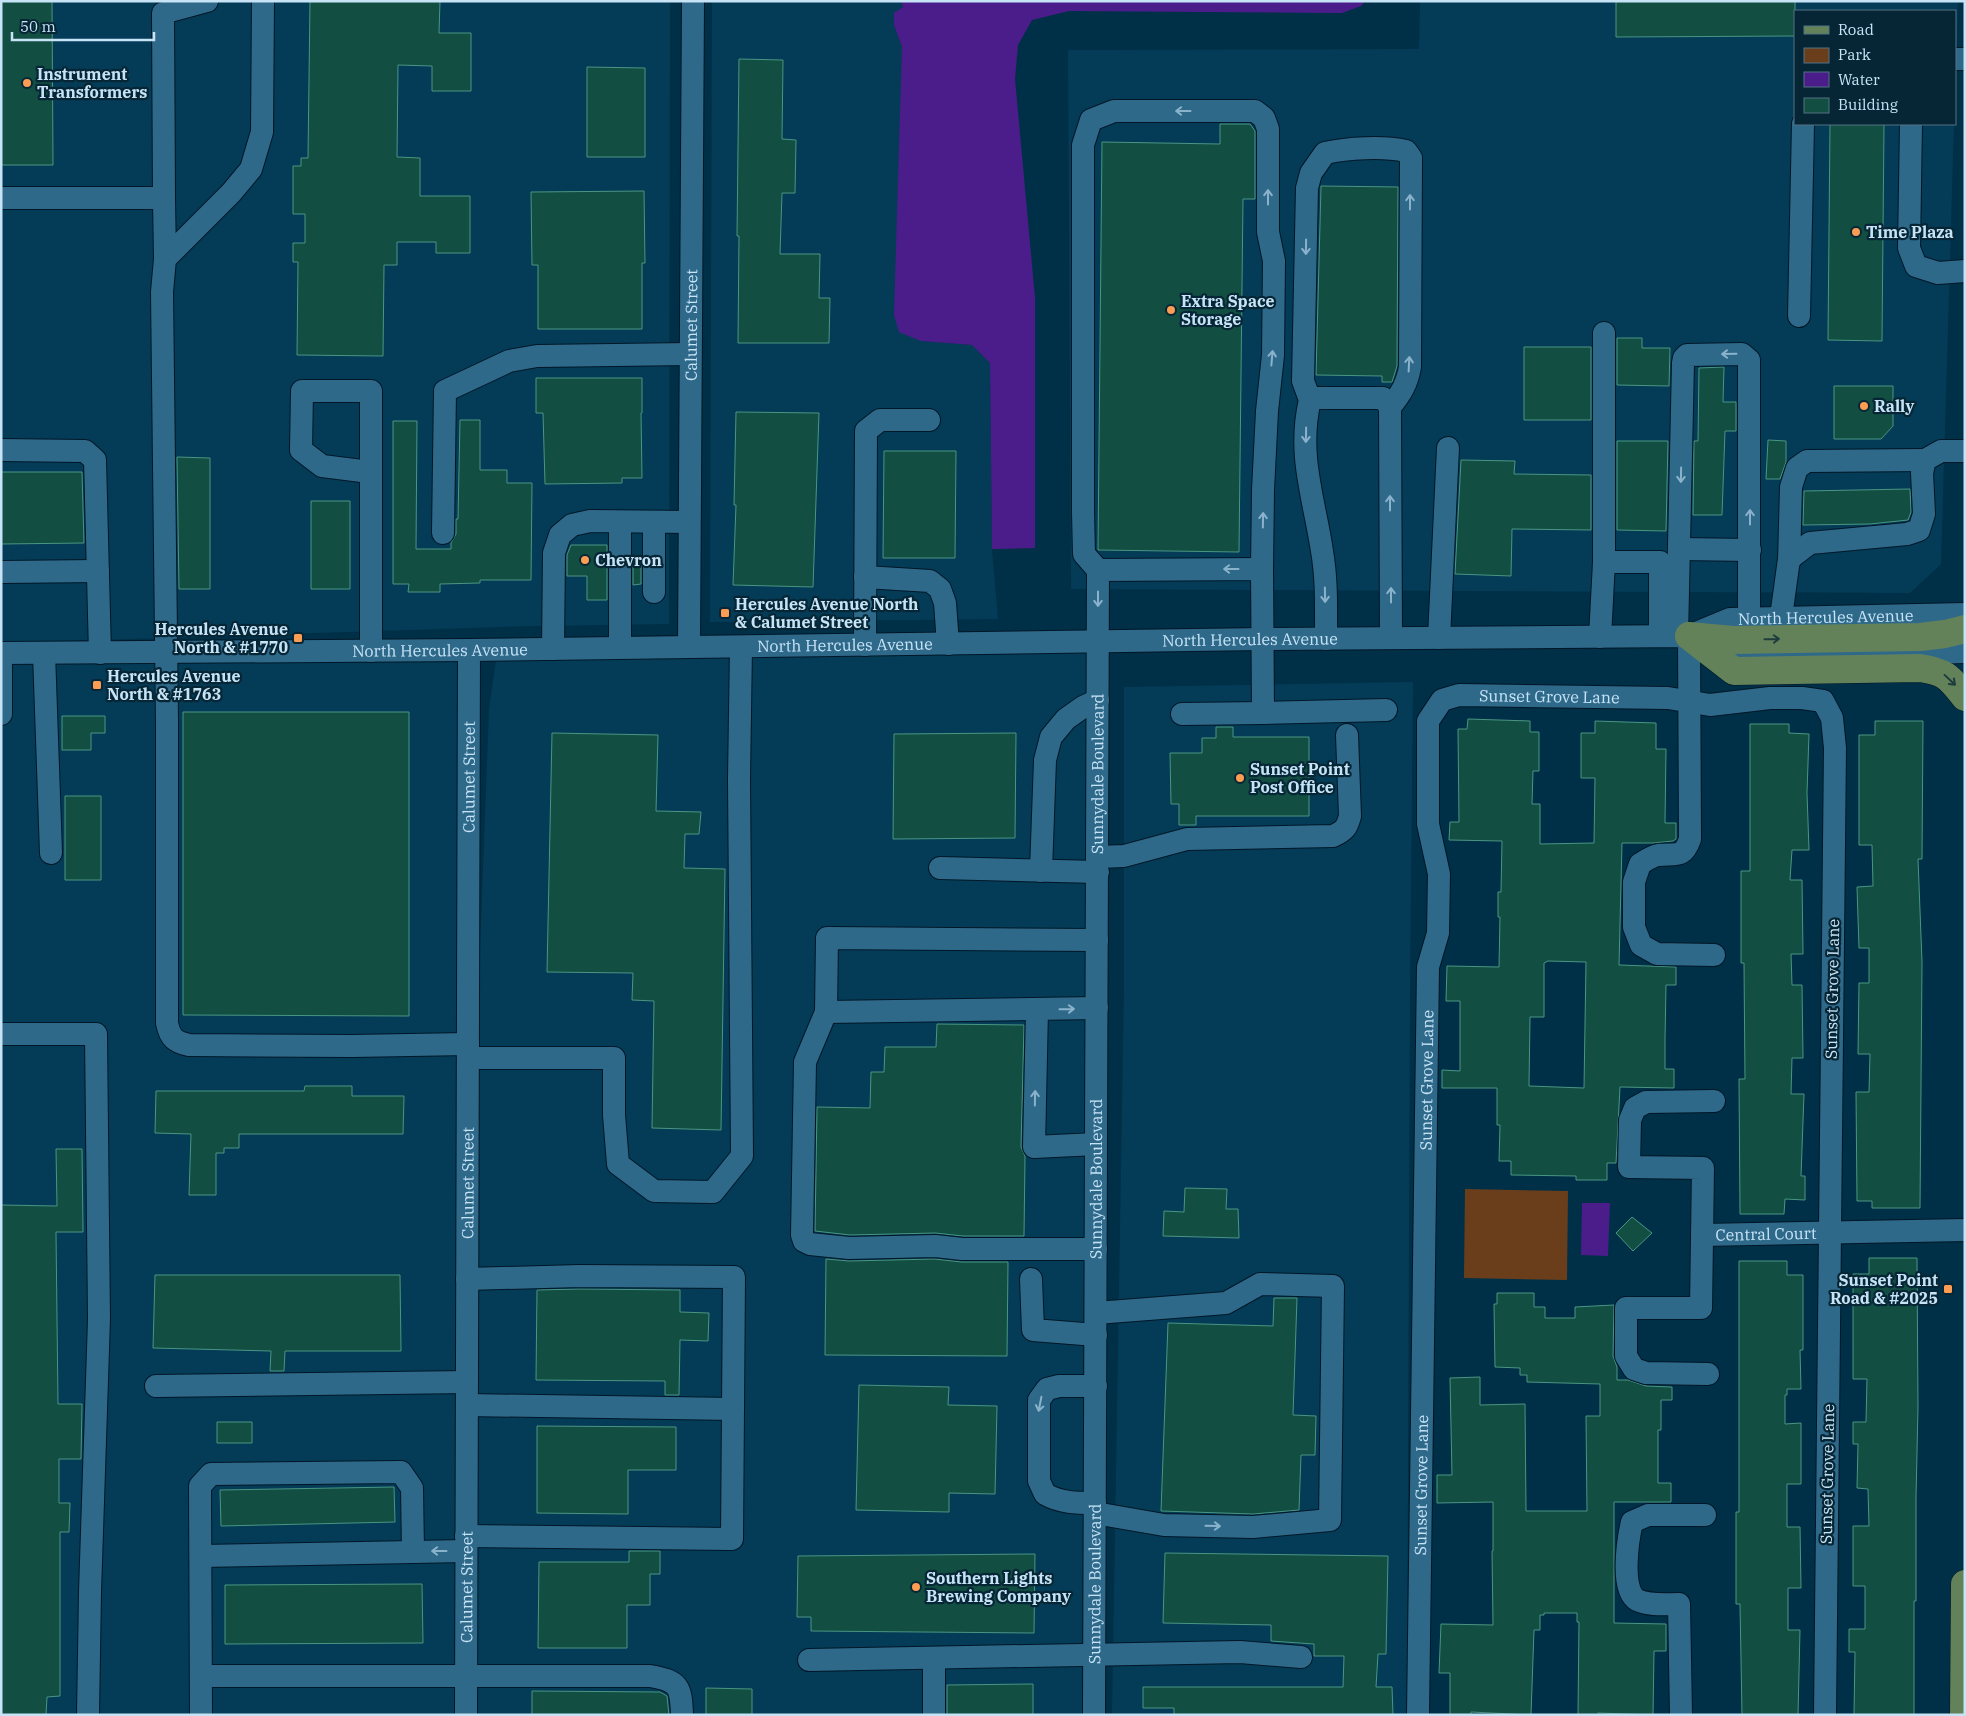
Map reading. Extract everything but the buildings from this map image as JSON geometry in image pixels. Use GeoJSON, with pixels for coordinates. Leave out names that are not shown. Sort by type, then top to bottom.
{"type":"FeatureCollection","features":[{"type":"Feature","properties":{"kind":"main road"},"geometry":{"type":"LineString","coordinates":[[1937,615],[1964,631]]}},
{"type":"Feature","properties":{"kind":"main road"},"geometry":{"type":"LineString","coordinates":[[1675,636],[1734,640],[1920,637],[1964,631]]}},
{"type":"Feature","properties":{"kind":"main road"},"geometry":{"type":"LineString","coordinates":[[1675,636],[1734,671],[1920,668],[1938,671],[1949,677],[1965,697]]}},
{"type":"Feature","properties":{"kind":"main road"},"geometry":{"type":"LineString","coordinates":[[1964,1715],[1965,1584]]}},
{"type":"Feature","properties":{"kind":"street"},"geometry":{"type":"LineString","coordinates":[[207,1],[163,13],[165,259],[162,292],[166,652],[167,1023],[170,1035],[177,1043],[189,1045],[352,1046],[614,1058],[614,1115],[618,1164],[654,1191],[713,1192],[742,1156],[739,789],[741,647]]}},
{"type":"Feature","properties":{"kind":"street"},"geometry":{"type":"LineString","coordinates":[[165,259],[231,193],[251,169],[262,132],[263,1]]}},
{"type":"Feature","properties":{"kind":"street","name":"Calumet Street"},"geometry":{"type":"LineString","coordinates":[[689,647],[693,1]]}},
{"type":"Feature","properties":{"kind":"street"},"geometry":{"type":"LineString","coordinates":[[1262,569],[1098,570],[1084,554],[1082,512],[1083,145],[1091,120],[1114,111],[1255,111],[1264,118],[1268,129],[1268,232],[1274,260],[1273,355],[1267,411],[1263,490],[1263,713]]}},
{"type":"Feature","properties":{"kind":"street"},"geometry":{"type":"LineString","coordinates":[[1799,316],[1803,125]]}},
{"type":"Feature","properties":{"kind":"street"},"geometry":{"type":"LineString","coordinates":[[1911,125],[1909,248],[1916,266],[1938,273],[1965,271]]}},
{"type":"Feature","properties":{"kind":"street"},"geometry":{"type":"LineString","coordinates":[[1326,638],[1325,571],[1305,464],[1306,416],[1310,400],[1303,381],[1307,188],[1311,173],[1325,154],[1338,150],[1395,149],[1406,152],[1410,158],[1410,367],[1408,380],[1403,392],[1390,407]]}},
{"type":"Feature","properties":{"kind":"street"},"geometry":{"type":"LineString","coordinates":[[1,198],[164,198]]}},
{"type":"Feature","properties":{"kind":"street"},"geometry":{"type":"LineString","coordinates":[[1600,637],[1604,562],[1604,333]]}},
{"type":"Feature","properties":{"kind":"street"},"geometry":{"type":"LineString","coordinates":[[443,533],[445,391],[509,361],[537,356],[690,354]]}},
{"type":"Feature","properties":{"kind":"street"},"geometry":{"type":"LineString","coordinates":[[1675,636],[1680,550],[1684,358],[1687,355],[1742,354],[1749,360],[1749,618]]}},
{"type":"Feature","properties":{"kind":"street"},"geometry":{"type":"LineString","coordinates":[[370,472],[322,466],[301,450],[302,391],[371,391],[371,651]]}},
{"type":"Feature","properties":{"kind":"street"},"geometry":{"type":"LineString","coordinates":[[1310,400],[1318,398],[1383,398],[1390,407],[1391,638]]}},
{"type":"Feature","properties":{"kind":"street"},"geometry":{"type":"LineString","coordinates":[[865,645],[866,431],[880,420],[929,420]]}},
{"type":"Feature","properties":{"kind":"street"},"geometry":{"type":"LineString","coordinates":[[1439,638],[1448,448]]}},
{"type":"Feature","properties":{"kind":"street"},"geometry":{"type":"LineString","coordinates":[[1,450],[85,451],[95,460],[100,653]]}},
{"type":"Feature","properties":{"kind":"street"},"geometry":{"type":"LineString","coordinates":[[1781,617],[1789,562],[1791,487],[1797,468],[1807,462],[1925,460],[1941,451],[1965,451]]}},
{"type":"Feature","properties":{"kind":"street"},"geometry":{"type":"LineString","coordinates":[[1789,562],[1789,559],[1810,543],[1899,535],[1919,530],[1924,514],[1922,473],[1925,460]]}},
{"type":"Feature","properties":{"kind":"street"},"geometry":{"type":"LineString","coordinates":[[554,649],[554,553],[560,535],[572,525],[590,521],[689,522]]}},
{"type":"Feature","properties":{"kind":"street"},"geometry":{"type":"LineString","coordinates":[[620,522],[620,647]]}},
{"type":"Feature","properties":{"kind":"street"},"geometry":{"type":"LineString","coordinates":[[654,522],[654,592]]}},
{"type":"Feature","properties":{"kind":"street"},"geometry":{"type":"LineString","coordinates":[[1680,550],[1750,550]]}},
{"type":"Feature","properties":{"kind":"street"},"geometry":{"type":"LineString","coordinates":[[1604,562],[1660,562],[1688,700],[1690,839],[1687,849],[1677,855],[1656,855],[1640,864],[1634,882],[1634,927],[1641,945],[1656,954],[1714,955]]}},
{"type":"Feature","properties":{"kind":"street","name":"Sunnydale Boulevard"},"geometry":{"type":"LineString","coordinates":[[1094,1715],[1098,570]]}},
{"type":"Feature","properties":{"kind":"street"},"geometry":{"type":"LineString","coordinates":[[1,572],[98,571]]}},
{"type":"Feature","properties":{"kind":"street"},"geometry":{"type":"LineString","coordinates":[[865,577],[930,581],[940,589],[945,603],[948,644]]}},
{"type":"Feature","properties":{"kind":"street"},"geometry":{"type":"LineString","coordinates":[[620,592],[689,592]]}},
{"type":"Feature","properties":{"kind":"street","name":"North Hercules Avenue"},"geometry":{"type":"LineString","coordinates":[[1,653],[371,651],[1326,638],[1675,636],[1730,619],[1937,615]]}},
{"type":"Feature","properties":{"kind":"street","name":"Calumet Street"},"geometry":{"type":"LineString","coordinates":[[466,1715],[469,650]]}},
{"type":"Feature","properties":{"kind":"street"},"geometry":{"type":"LineString","coordinates":[[44,653],[51,853]]}},
{"type":"Feature","properties":{"kind":"street"},"geometry":{"type":"LineString","coordinates":[[1,661],[1,714]]}},
{"type":"Feature","properties":{"kind":"street","name":"Sunset Grove Lane"},"geometry":{"type":"LineString","coordinates":[[1418,1715],[1428,967],[1438,933],[1439,874],[1428,824],[1428,721],[1442,700],[1459,695],[1668,698],[1710,705],[1770,698],[1802,698],[1823,702],[1832,718],[1835,748],[1825,1715]]}},
{"type":"Feature","properties":{"kind":"street"},"geometry":{"type":"LineString","coordinates":[[1041,871],[1045,760],[1051,737],[1066,719],[1083,707],[1098,700]]}},
{"type":"Feature","properties":{"kind":"street"},"geometry":{"type":"LineString","coordinates":[[1182,714],[1386,710]]}},
{"type":"Feature","properties":{"kind":"street"},"geometry":{"type":"LineString","coordinates":[[940,868],[1041,871],[1098,864],[1187,840],[1333,836],[1342,832],[1347,827],[1350,816],[1347,735]]}},
{"type":"Feature","properties":{"kind":"street"},"geometry":{"type":"LineString","coordinates":[[1096,1249],[962,1249],[935,1246],[849,1248],[817,1245],[804,1241],[802,1235],[804,1062],[826,1012],[827,938],[1097,940]]}},
{"type":"Feature","properties":{"kind":"street"},"geometry":{"type":"LineString","coordinates":[[826,1012],[1097,1008]]}},
{"type":"Feature","properties":{"kind":"street"},"geometry":{"type":"LineString","coordinates":[[1037,1010],[1034,1147],[1096,1144]]}},
{"type":"Feature","properties":{"kind":"street"},"geometry":{"type":"LineString","coordinates":[[1,1034],[96,1034],[99,1319],[88,1715]]}},
{"type":"Feature","properties":{"kind":"street","name":"Central Court"},"geometry":{"type":"LineString","coordinates":[[1708,1374],[1646,1374],[1634,1369],[1626,1356],[1626,1308],[1702,1308],[1703,1168],[1629,1167],[1630,1120],[1635,1108],[1646,1102],[1714,1101]]}},
{"type":"Feature","properties":{"kind":"street"},"geometry":{"type":"LineString","coordinates":[[1829,1234],[1965,1230]]}},
{"type":"Feature","properties":{"kind":"street","name":"Central Court"},"geometry":{"type":"LineString","coordinates":[[1702,1235],[1829,1234]]}},
{"type":"Feature","properties":{"kind":"street"},"geometry":{"type":"LineString","coordinates":[[201,1556],[413,1551],[466,1544],[732,1539],[734,1277],[580,1276],[467,1279]]}},
{"type":"Feature","properties":{"kind":"street"},"geometry":{"type":"LineString","coordinates":[[1031,1279],[1033,1330],[1096,1335]]}},
{"type":"Feature","properties":{"kind":"street"},"geometry":{"type":"LineString","coordinates":[[1096,1313],[1226,1303],[1260,1284],[1333,1286],[1330,1520],[1252,1527],[1164,1525],[1058,1501],[1044,1494],[1039,1480],[1038,1418],[1040,1400],[1047,1389],[1059,1386],[1096,1386]]}},
{"type":"Feature","properties":{"kind":"street"},"geometry":{"type":"LineString","coordinates":[[156,1386],[467,1382]]}},
{"type":"Feature","properties":{"kind":"street"},"geometry":{"type":"LineString","coordinates":[[467,1405],[733,1409]]}},
{"type":"Feature","properties":{"kind":"street"},"geometry":{"type":"LineString","coordinates":[[201,1715],[200,1486],[211,1474],[400,1472],[412,1488],[413,1551]]}},
{"type":"Feature","properties":{"kind":"street"},"geometry":{"type":"LineString","coordinates":[[1681,1715],[1679,1604],[1648,1604],[1635,1599],[1627,1585],[1628,1541],[1632,1522],[1648,1515],[1705,1515]]}},
{"type":"Feature","properties":{"kind":"street"},"geometry":{"type":"LineString","coordinates":[[809,1660],[1240,1652],[1301,1657]]}},
{"type":"Feature","properties":{"kind":"street"},"geometry":{"type":"LineString","coordinates":[[934,1658],[934,1715]]}},
{"type":"Feature","properties":{"kind":"street"},"geometry":{"type":"LineString","coordinates":[[201,1676],[650,1676],[665,1679],[672,1682],[678,1688],[681,1694],[682,1715]]}},
{"type":"Feature","properties":{"kind":"shaded area"},"geometry":{"type":"Polygon","coordinates":[[[1,1],[670,1],[669,624],[535,626],[1,643],[1,1]]]}},
{"type":"Feature","properties":{"kind":"shaded area"},"geometry":{"type":"Polygon","coordinates":[[[712,1],[901,1],[903,6],[894,25],[902,47],[921,341],[972,345],[990,363],[992,549],[998,619],[710,622],[712,1]]]}},
{"type":"Feature","properties":{"kind":"shaded area"},"geometry":{"type":"Polygon","coordinates":[[[1420,1],[1958,1],[1956,70],[1956,10],[1794,10],[1794,125],[1954,125],[1941,564],[1910,593],[1071,589],[1068,50],[1419,49],[1420,1]]]}},
{"type":"Feature","properties":{"kind":"shaded area"},"geometry":{"type":"Polygon","coordinates":[[[1087,652],[1082,1715],[477,1715],[479,976],[489,709],[496,660],[1087,652]]]}},
{"type":"Feature","properties":{"kind":"shaded area"},"geometry":{"type":"Polygon","coordinates":[[[458,660],[455,1715],[1,1715],[1,663],[458,660]]]}},
{"type":"Feature","properties":{"kind":"shaded area"},"geometry":{"type":"Polygon","coordinates":[[[1413,682],[1407,1715],[1112,1715],[1124,987],[1124,687],[1413,682]]]}},
{"type":"Feature","properties":{"kind":"green space"},"geometry":{"type":"Polygon","coordinates":[[[1465,1189],[1568,1191],[1567,1280],[1464,1278],[1465,1189]]]}},
{"type":"Feature","properties":{"kind":"water"},"geometry":{"type":"Polygon","coordinates":[[[901,1],[1365,1],[1361,6],[1342,13],[1069,11],[1032,20],[1018,45],[1015,79],[1035,298],[1035,548],[992,549],[990,363],[972,345],[921,341],[899,332],[894,315],[902,47],[894,25],[894,13],[903,7],[901,1]]]}},
{"type":"Feature","properties":{"kind":"water"},"geometry":{"type":"Polygon","coordinates":[[[1582,1203],[1610,1203],[1608,1256],[1581,1255],[1582,1203]]]}},
{"type":"Feature","properties":{"kind":"place","name":"Instrument Transformers"},"geometry":{"type":"Point","coordinates":[27,83]}},
{"type":"Feature","properties":{"kind":"place","name":"Time Plaza"},"geometry":{"type":"Point","coordinates":[1856,232]}},
{"type":"Feature","properties":{"kind":"place","name":"Extra Space Storage"},"geometry":{"type":"Point","coordinates":[1171,310]}},
{"type":"Feature","properties":{"kind":"place","name":"Rally"},"geometry":{"type":"Point","coordinates":[1864,406]}},
{"type":"Feature","properties":{"kind":"place","name":"Chevron"},"geometry":{"type":"Point","coordinates":[585,560]}},
{"type":"Feature","properties":{"kind":"place","name":"Hercules Avenue North & Calumet Street"},"geometry":{"type":"Point","coordinates":[725,613]}},
{"type":"Feature","properties":{"kind":"place","name":"Hercules Avenue North & #1770"},"geometry":{"type":"Point","coordinates":[298,638]}},
{"type":"Feature","properties":{"kind":"place","name":"Hercules Avenue North & #1763"},"geometry":{"type":"Point","coordinates":[97,685]}},
{"type":"Feature","properties":{"kind":"place","name":"Sunset Point Post Office"},"geometry":{"type":"Point","coordinates":[1240,778]}},
{"type":"Feature","properties":{"kind":"place","name":"Sunset Point Road & #2025"},"geometry":{"type":"Point","coordinates":[1948,1289]}},
{"type":"Feature","properties":{"kind":"place","name":"Southern Lights Brewing Company"},"geometry":{"type":"Point","coordinates":[916,1587]}}]}
